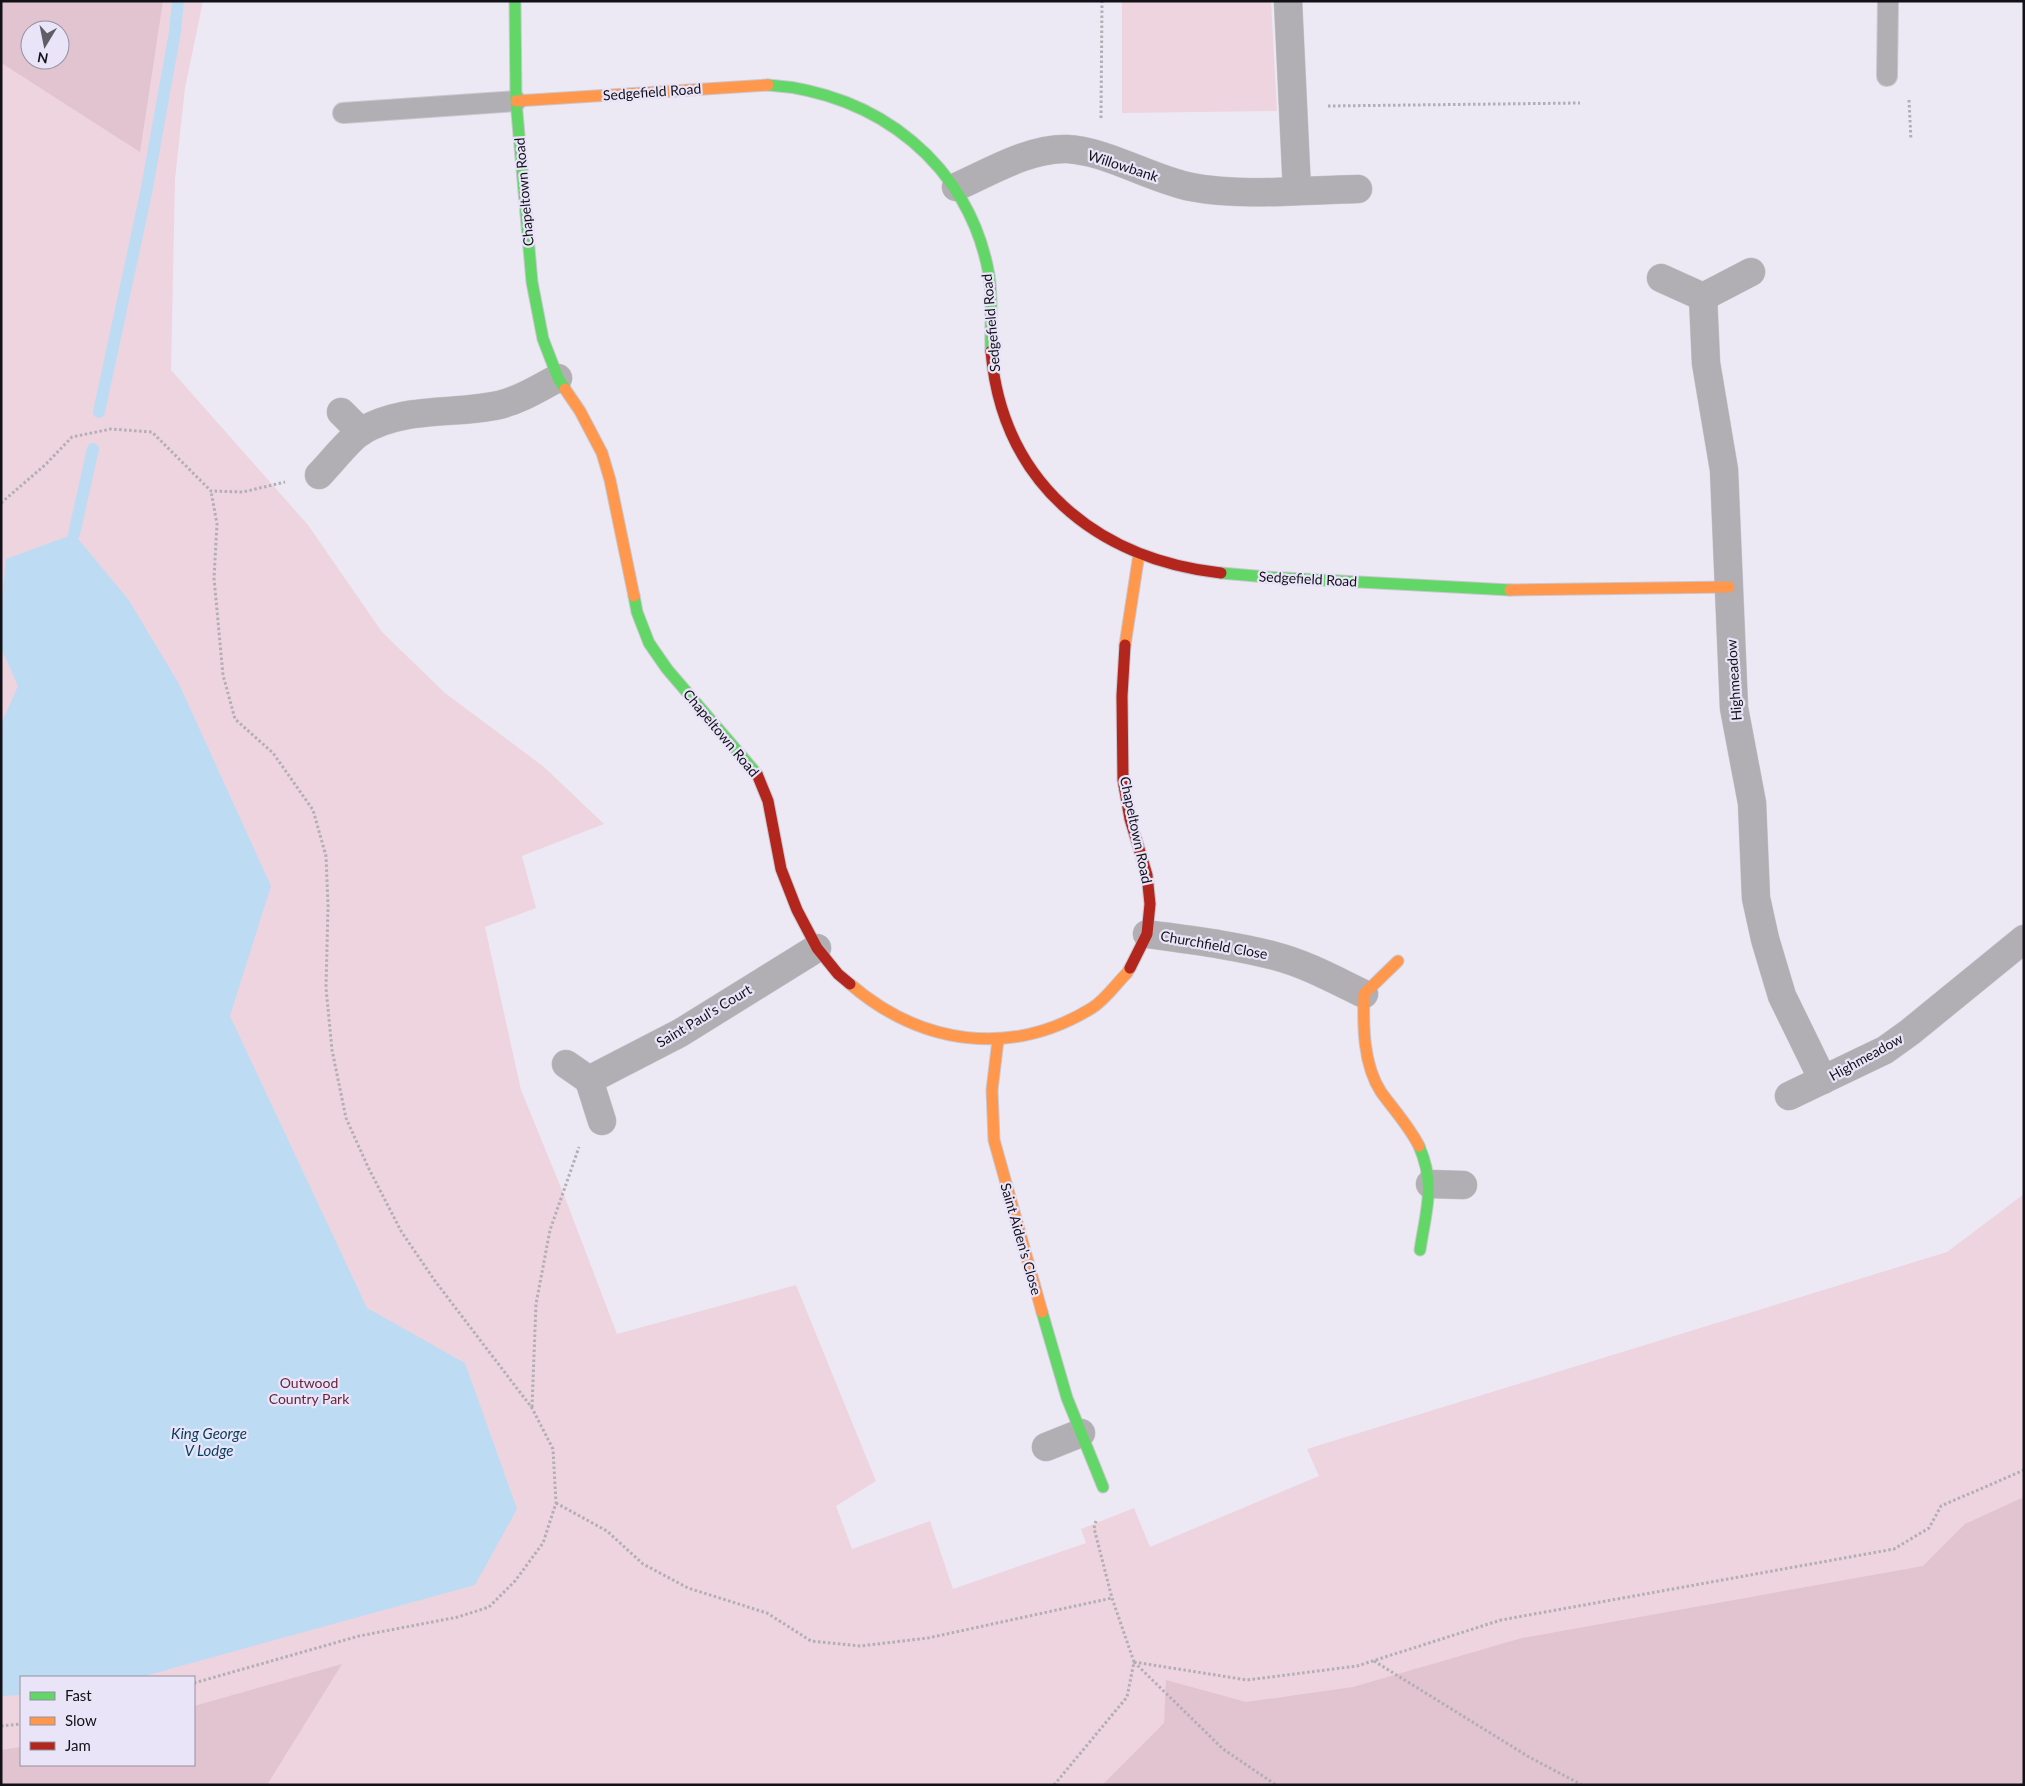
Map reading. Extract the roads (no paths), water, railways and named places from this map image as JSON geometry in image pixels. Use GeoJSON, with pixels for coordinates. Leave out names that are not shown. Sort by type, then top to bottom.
{"type":"FeatureCollection","features":[{"type":"Feature","properties":{"kind":"street","name":"Chapeltown Road"},"geometry":{"type":"LineString","coordinates":[[515,1],[516,101],[532,282],[543,339],[558,378],[580,411],[602,453],[610,480],[637,612],[650,643],[667,669],[757,773],[768,801],[781,869],[797,910],[817,948],[838,974],[866,998],[892,1013],[925,1028],[959,1038],[998,1040],[1056,1028],[1094,1007],[1127,973],[1147,934],[1150,904],[1147,875],[1130,819],[1123,780],[1122,696],[1125,640],[1138,554]]}},
{"type":"Feature","properties":{"kind":"street"},"geometry":{"type":"LineString","coordinates":[[1288,1],[1297,191]]}},
{"type":"Feature","properties":{"kind":"street","name":"Sedgefield Road"},"geometry":{"type":"LineString","coordinates":[[516,101],[762,85],[799,88],[834,97],[869,111],[901,130],[930,154],[956,187],[978,235],[989,276],[992,364],[1004,414],[1020,452],[1046,489],[1076,517],[1106,537],[1138,554],[1178,565],[1224,573],[1284,578],[1519,590],[1729,587]]}},
{"type":"Feature","properties":{"kind":"street","name":"Willowbank"},"geometry":{"type":"LineString","coordinates":[[956,187],[1018,160],[1043,152],[1067,150],[1095,155],[1189,186],[1222,192],[1358,189]]}},
{"type":"Feature","properties":{"kind":"street"},"geometry":{"type":"LineString","coordinates":[[1661,278],[1703,297],[1751,272]]}},
{"type":"Feature","properties":{"kind":"street","name":"Highmeadow"},"geometry":{"type":"LineString","coordinates":[[1703,297],[1706,363],[1724,470],[1734,708],[1752,803],[1756,898],[1765,939],[1782,996],[1823,1080]]}},
{"type":"Feature","properties":{"kind":"street"},"geometry":{"type":"LineString","coordinates":[[319,475],[361,432],[389,419],[414,414],[504,404],[558,378]]}},
{"type":"Feature","properties":{"kind":"street"},"geometry":{"type":"LineString","coordinates":[[341,412],[361,432]]}},
{"type":"Feature","properties":{"kind":"street","name":"Churchfield Close"},"geometry":{"type":"LineString","coordinates":[[1147,934],[1240,948],[1278,956],[1364,994]]}},
{"type":"Feature","properties":{"kind":"street","name":"Highmeadow"},"geometry":{"type":"LineString","coordinates":[[1789,1096],[1885,1050],[1910,1032],[2024,939]]}},
{"type":"Feature","properties":{"kind":"street","name":"Saint Paul's Court"},"geometry":{"type":"LineString","coordinates":[[589,1080],[680,1033],[817,948]]}},
{"type":"Feature","properties":{"kind":"street"},"geometry":{"type":"LineString","coordinates":[[1398,961],[1364,994],[1363,1020],[1368,1059],[1377,1086],[1410,1128],[1420,1146],[1430,1184],[1420,1250]]}},
{"type":"Feature","properties":{"kind":"street","name":"Saint Aiden's Close"},"geometry":{"type":"LineString","coordinates":[[998,1040],[992,1090],[994,1140],[1059,1369],[1081,1433],[1103,1487]]}},
{"type":"Feature","properties":{"kind":"street"},"geometry":{"type":"LineString","coordinates":[[566,1064],[589,1080],[602,1121]]}},
{"type":"Feature","properties":{"kind":"street"},"geometry":{"type":"LineString","coordinates":[[1430,1184],[1463,1185]]}},
{"type":"Feature","properties":{"kind":"street"},"geometry":{"type":"LineString","coordinates":[[1046,1447],[1081,1433]]}},
{"type":"Feature","properties":{"kind":"lane"},"geometry":{"type":"LineString","coordinates":[[1887,76],[1888,1]]}},
{"type":"Feature","properties":{"kind":"lane"},"geometry":{"type":"LineString","coordinates":[[343,113],[516,101]]}},
{"type":"Feature","properties":{"kind":"water","name":"King George V Lodge"},"geometry":{"type":"Polygon","coordinates":[[[74,534],[128,599],[179,684],[271,886],[230,1016],[367,1308],[465,1363],[517,1509],[475,1585],[145,1676],[20,1676],[20,1695],[1,1696],[1,731],[2,722],[18,686],[1,648],[1,607],[6,559],[74,534]]]}},
{"type":"Feature","properties":{"kind":"waterway"},"geometry":{"type":"LineString","coordinates":[[99,412],[146,193],[175,32],[178,1]]}},
{"type":"Feature","properties":{"kind":"waterway"},"geometry":{"type":"LineString","coordinates":[[74,534],[93,449]]}},
{"type":"Feature","properties":{"kind":"park label","name":"Outwood Country Park"},"geometry":{"type":"Point","coordinates":[309,1392]}}]}
